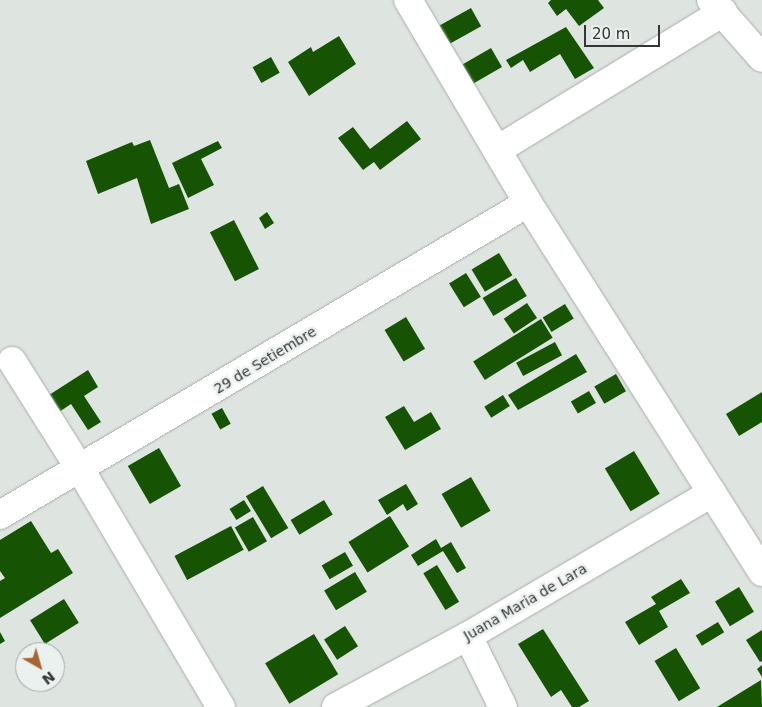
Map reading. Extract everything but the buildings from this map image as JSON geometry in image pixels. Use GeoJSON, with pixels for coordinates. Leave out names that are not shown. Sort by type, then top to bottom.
{"type":"FeatureCollection","features":[{"type":"Feature","properties":{"kind":"street"},"geometry":{"type":"LineString","coordinates":[[408,0],[528,203],[762,572]]}},
{"type":"Feature","properties":{"kind":"street"},"geometry":{"type":"LineString","coordinates":[[497,150],[717,6],[762,58]]}},
{"type":"Feature","properties":{"kind":"street","name":"29 de Setiembre"},"geometry":{"type":"LineString","coordinates":[[0,515],[528,203]]}},
{"type":"Feature","properties":{"kind":"street"},"geometry":{"type":"LineString","coordinates":[[12,361],[80,469],[221,707]]}},
{"type":"Feature","properties":{"kind":"street","name":"Juana Maria de Lara"},"geometry":{"type":"LineString","coordinates":[[336,707],[468,636],[712,493]]}},
{"type":"Feature","properties":{"kind":"street"},"geometry":{"type":"LineString","coordinates":[[468,636],[503,707]]}}]}
